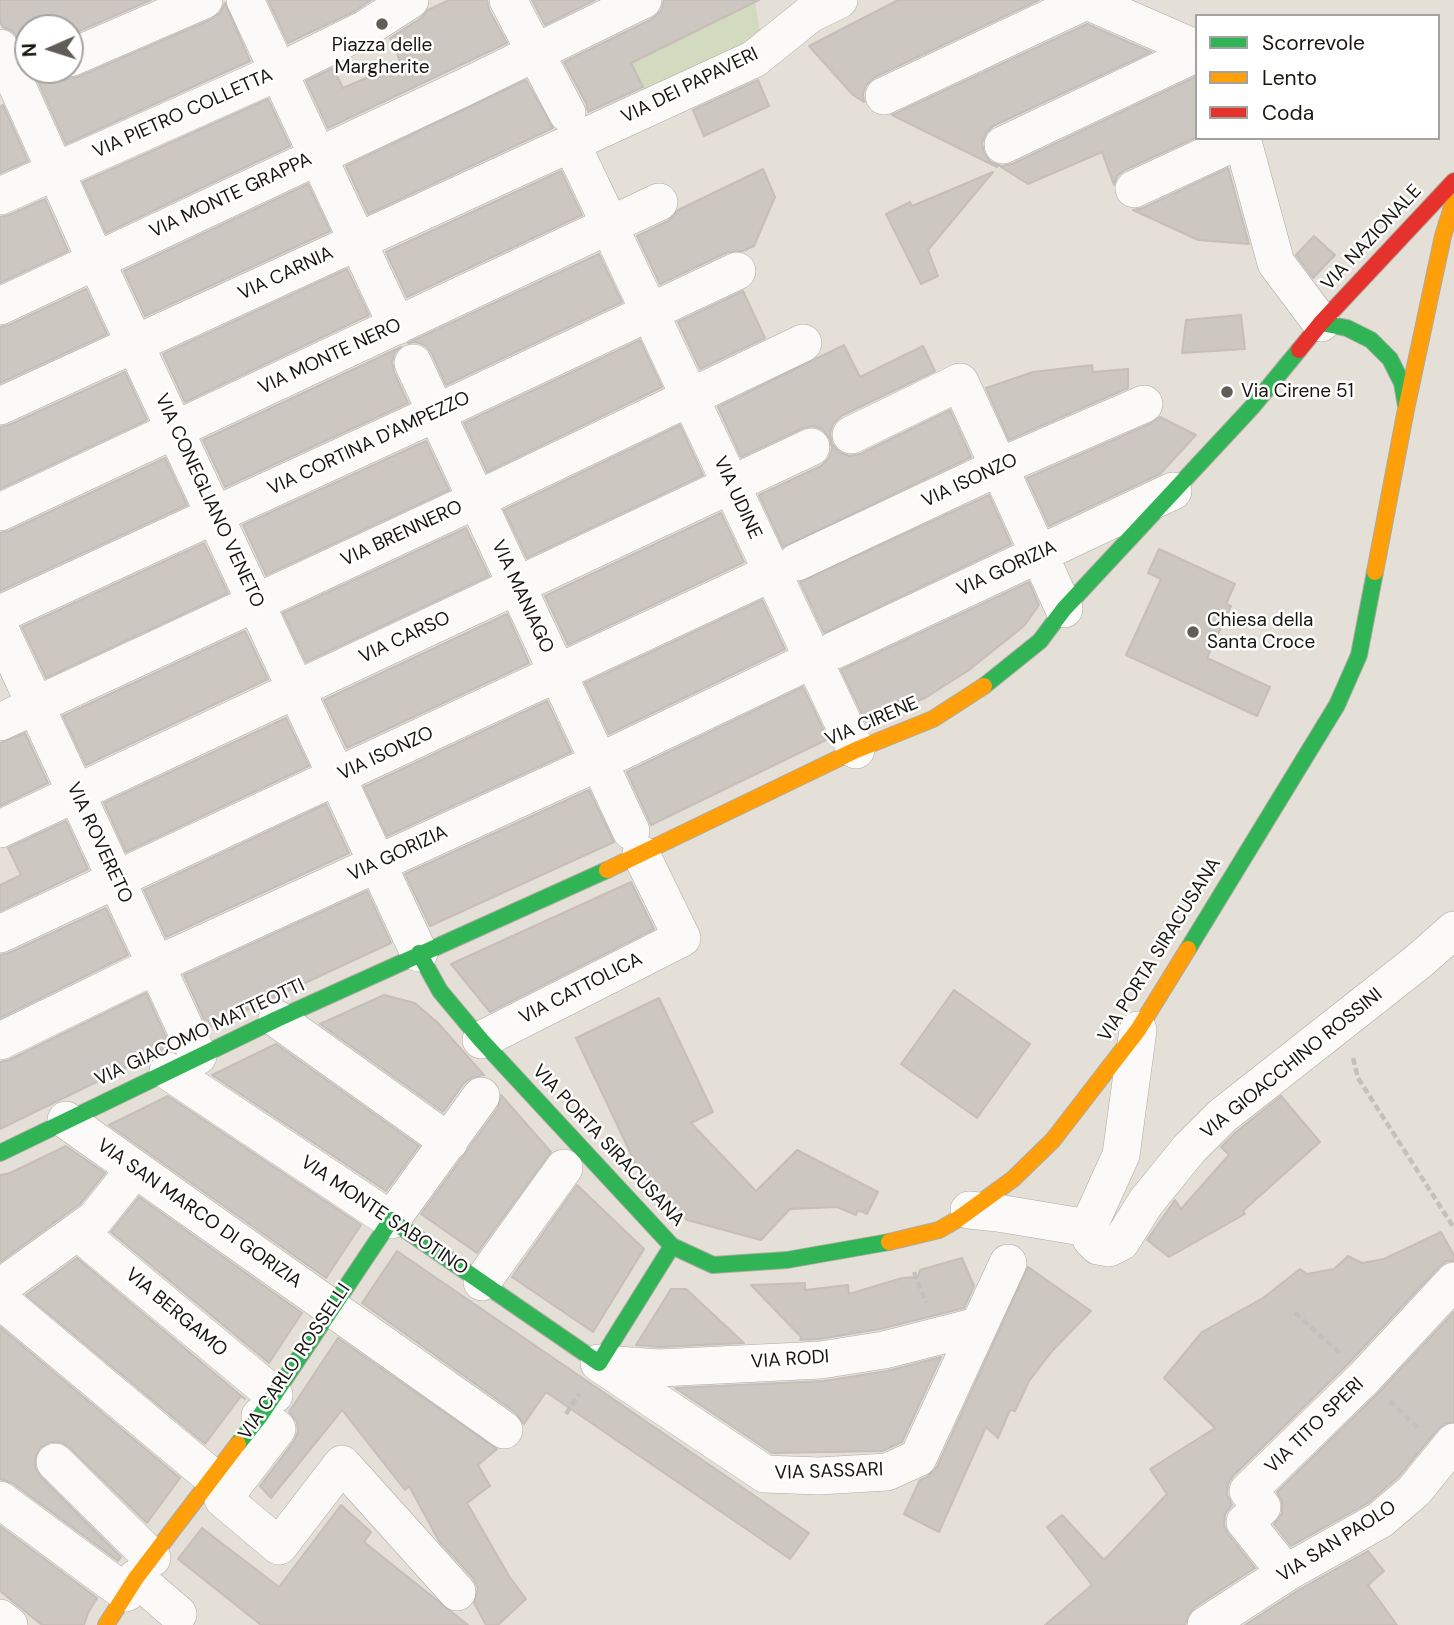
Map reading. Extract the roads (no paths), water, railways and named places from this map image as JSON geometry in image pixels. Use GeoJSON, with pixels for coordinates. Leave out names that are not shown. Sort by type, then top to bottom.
{"type":"FeatureCollection","features":[{"type":"Feature","properties":{"kind":"main road","name":"VIA NAZIONALE"},"geometry":{"type":"LineString","coordinates":[[1253,406],[1321,323],[1454,181]]}},
{"type":"Feature","properties":{"kind":"main road","name":"VIA PORTA SIRACUSANA"},"geometry":{"type":"LineString","coordinates":[[419,953],[440,991],[481,1040],[672,1246],[713,1265],[788,1260],[902,1240],[939,1230],[1013,1179],[1053,1140],[1139,1030],[1337,705],[1359,655],[1406,409],[1443,236],[1454,201]]}},
{"type":"Feature","properties":{"kind":"main road"},"geometry":{"type":"LineString","coordinates":[[1321,323],[1347,328],[1371,340],[1390,359],[1402,383],[1406,409]]}},
{"type":"Feature","properties":{"kind":"main road","name":"VIA CIRENE"},"geometry":{"type":"LineString","coordinates":[[419,953],[636,842],[933,719],[982,688],[1040,641],[1064,610],[1253,406]]}},
{"type":"Feature","properties":{"kind":"main road","name":"VIA GIACOMO MATTEOTTI"},"geometry":{"type":"LineString","coordinates":[[0,1153],[277,1018],[419,953]]}},
{"type":"Feature","properties":{"kind":"main road","name":"VIA MONTE SABOTINO"},"geometry":{"type":"LineString","coordinates":[[391,1220],[599,1363]]}},
{"type":"Feature","properties":{"kind":"main road","name":"VIA CARLO ROSSELLI"},"geometry":{"type":"LineString","coordinates":[[106,1625],[138,1576],[267,1406],[391,1220]]}},
{"type":"Feature","properties":{"kind":"main road"},"geometry":{"type":"LineString","coordinates":[[599,1363],[672,1246]]}},
{"type":"Feature","properties":{"kind":"street"},"geometry":{"type":"LineString","coordinates":[[84,52],[204,0]]}},
{"type":"Feature","properties":{"kind":"street"},"geometry":{"type":"LineString","coordinates":[[245,0],[397,326]]}},
{"type":"Feature","properties":{"kind":"street","name":"VIA PIETRO COLLETTA"},"geometry":{"type":"LineString","coordinates":[[0,196],[278,72],[365,29],[410,0]]}},
{"type":"Feature","properties":{"kind":"street","name":"VIA UDINE"},"geometry":{"type":"LineString","coordinates":[[508,0],[536,53],[614,235],[731,485],[785,567],[856,750]]}},
{"type":"Feature","properties":{"kind":"street","name":"VIA MONTE GRAPPA"},"geometry":{"type":"LineString","coordinates":[[0,306],[463,88],[643,0]]}},
{"type":"Feature","properties":{"kind":"street"},"geometry":{"type":"LineString","coordinates":[[884,96],[1085,0],[1195,50]]}},
{"type":"Feature","properties":{"kind":"street","name":"VIA DEI PAPAVERI"},"geometry":{"type":"LineString","coordinates":[[569,128],[754,59],[810,5]]}},
{"type":"Feature","properties":{"kind":"street","name":"VIA CONEGLIANO VENETO"},"geometry":{"type":"LineString","coordinates":[[0,48],[14,72]]}},
{"type":"Feature","properties":{"kind":"street"},"geometry":{"type":"LineString","coordinates":[[1003,145],[1195,52]]}},
{"type":"Feature","properties":{"kind":"street","name":"VIA CONEGLIANO VENETO"},"geometry":{"type":"LineString","coordinates":[[21,84],[96,261],[419,953]]}},
{"type":"Feature","properties":{"kind":"street","name":"VIA CARNIA"},"geometry":{"type":"LineString","coordinates":[[0,407],[358,241],[569,128]]}},
{"type":"Feature","properties":{"kind":"street"},"geometry":{"type":"LineString","coordinates":[[1134,189],[1240,140]]}},
{"type":"Feature","properties":{"kind":"street"},"geometry":{"type":"LineString","coordinates":[[1242,140],[1276,263],[1321,323]]}},
{"type":"Feature","properties":{"kind":"street","name":"VIA MONTE NERO"},"geometry":{"type":"LineString","coordinates":[[0,512],[397,326],[614,235],[659,201]]}},
{"type":"Feature","properties":{"kind":"street","name":"VIA CORTINA D'AMPEZZO"},"geometry":{"type":"LineString","coordinates":[[0,614],[737,271]]}},
{"type":"Feature","properties":{"kind":"street","name":"VIA BRENNERO"},"geometry":{"type":"LineString","coordinates":[[0,722],[476,500],[803,343]]}},
{"type":"Feature","properties":{"kind":"street","name":"VIA MANIAGO"},"geometry":{"type":"LineString","coordinates":[[413,363],[682,938]]}},
{"type":"Feature","properties":{"kind":"street"},"geometry":{"type":"LineString","coordinates":[[850,435],[960,382],[1064,610]]}},
{"type":"Feature","properties":{"kind":"street","name":"VIA ISONZO"},"geometry":{"type":"LineString","coordinates":[[0,934],[999,467],[1144,404]]}},
{"type":"Feature","properties":{"kind":"street","name":"VIA CARSO"},"geometry":{"type":"LineString","coordinates":[[0,829],[811,447]]}},
{"type":"Feature","properties":{"kind":"street","name":"VIA GORIZIA"},"geometry":{"type":"LineString","coordinates":[[835,650],[1179,488]]}},
{"type":"Feature","properties":{"kind":"street","name":"VIA ROVERETO"},"geometry":{"type":"LineString","coordinates":[[0,629],[156,965],[183,1064]]}},
{"type":"Feature","properties":{"kind":"street","name":"VIA GORIZIA"},"geometry":{"type":"LineString","coordinates":[[0,1041],[156,965],[598,762],[797,667]]}},
{"type":"Feature","properties":{"kind":"street","name":"VIA GIOACCHINO ROSSINI"},"geometry":{"type":"LineString","coordinates":[[1088,1228],[1091,1239],[1098,1246],[1108,1248],[1121,1242],[1146,1202],[1189,1149],[1222,1116],[1419,961],[1454,930]]}},
{"type":"Feature","properties":{"kind":"street","name":"VIA CATTOLICA"},"geometry":{"type":"LineString","coordinates":[[481,1040],[682,938]]}},
{"type":"Feature","properties":{"kind":"street"},"geometry":{"type":"LineString","coordinates":[[277,1018],[449,1142]]}},
{"type":"Feature","properties":{"kind":"street"},"geometry":{"type":"LineString","coordinates":[[970,1210],[1088,1228],[1121,1155],[1139,1030]]}},
{"type":"Feature","properties":{"kind":"street","name":"VIA MONTE SABOTINO"},"geometry":{"type":"LineString","coordinates":[[183,1064],[391,1220]]}},
{"type":"Feature","properties":{"kind":"street","name":"VIA CARLO ROSSELLI"},"geometry":{"type":"LineString","coordinates":[[391,1220],[481,1096]]}},
{"type":"Feature","properties":{"kind":"street","name":"VIA SAN MARCO DI GORIZIA"},"geometry":{"type":"LineString","coordinates":[[66,1120],[504,1430]]}},
{"type":"Feature","properties":{"kind":"street"},"geometry":{"type":"LineString","coordinates":[[482,1282],[565,1168]]}},
{"type":"Feature","properties":{"kind":"street"},"geometry":{"type":"LineString","coordinates":[[0,1291],[9,1281],[96,1219],[135,1170]]}},
{"type":"Feature","properties":{"kind":"street","name":"VIA BERGAMO"},"geometry":{"type":"LineString","coordinates":[[78,1232],[267,1406]]}},
{"type":"Feature","properties":{"kind":"street","name":"VIA SASSARI"},"geometry":{"type":"LineString","coordinates":[[599,1363],[765,1474],[819,1476],[887,1472],[918,1458],[1008,1263]]}},
{"type":"Feature","properties":{"kind":"street","name":"VIA TITO SPERI"},"geometry":{"type":"LineString","coordinates":[[1286,1573],[1245,1522],[1262,1507],[1248,1491],[1365,1377],[1454,1281]]}},
{"type":"Feature","properties":{"kind":"street"},"geometry":{"type":"LineString","coordinates":[[0,1300],[213,1478]]}},
{"type":"Feature","properties":{"kind":"street","name":"VIA RODI"},"geometry":{"type":"LineString","coordinates":[[599,1363],[659,1368],[821,1360],[884,1350],[978,1326]]}},
{"type":"Feature","properties":{"kind":"street"},"geometry":{"type":"LineString","coordinates":[[267,1406],[276,1429],[223,1499],[279,1546],[342,1464],[457,1592]]}},
{"type":"Feature","properties":{"kind":"street","name":"VIA SAN PAOLO"},"geometry":{"type":"LineString","coordinates":[[1207,1625],[1286,1573],[1380,1520],[1414,1491],[1454,1442]]}},
{"type":"Feature","properties":{"kind":"street"},"geometry":{"type":"LineString","coordinates":[[55,1462],[138,1576],[178,1614]]}},
{"type":"Feature","properties":{"kind":"street"},"geometry":{"type":"LineString","coordinates":[[0,1500],[138,1576]]}},
{"type":"Feature","properties":{"kind":"street"},"geometry":{"type":"LineString","coordinates":[[0,1618],[9,1625]]}},
{"type":"Feature","properties":{"kind":"place","name":"Piazza delle Margherite"},"geometry":{"type":"Point","coordinates":[382,24]}},
{"type":"Feature","properties":{"kind":"place","name":"Via Cirene 51"},"geometry":{"type":"Point","coordinates":[1227,392]}},
{"type":"Feature","properties":{"kind":"place","name":"Chiesa della Santa Croce"},"geometry":{"type":"Point","coordinates":[1193,632]}}]}
